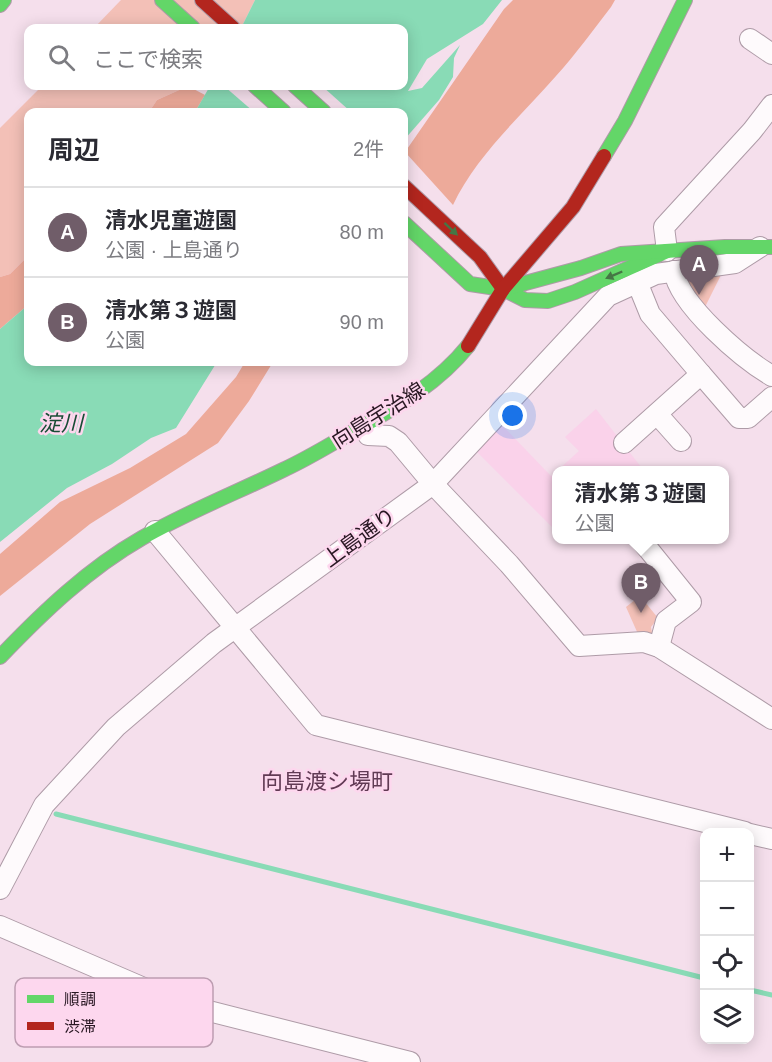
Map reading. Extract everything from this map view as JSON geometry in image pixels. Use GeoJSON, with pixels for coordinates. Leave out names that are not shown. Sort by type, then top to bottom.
{"type":"FeatureCollection","features":[{"type":"Feature","properties":{"kind":"main road"},"geometry":{"type":"LineString","coordinates":[[0,5],[4,0]]}},
{"type":"Feature","properties":{"kind":"main road"},"geometry":{"type":"LineString","coordinates":[[162,0],[189,24]]}},
{"type":"Feature","properties":{"kind":"main road"},"geometry":{"type":"LineString","coordinates":[[202,0],[229,24]]}},
{"type":"Feature","properties":{"kind":"main road","name":"向島宇治線"},"geometry":{"type":"LineString","coordinates":[[0,657],[34,621],[74,585],[111,557],[154,531],[288,468],[406,402],[431,383],[467,348],[503,289],[553,248],[573,207],[625,121],[685,0]]}},
{"type":"Feature","properties":{"kind":"main road"},"geometry":{"type":"LineString","coordinates":[[259,90],[280,108]]}},
{"type":"Feature","properties":{"kind":"main road"},"geometry":{"type":"LineString","coordinates":[[299,90],[320,108]]}},
{"type":"Feature","properties":{"kind":"main road"},"geometry":{"type":"LineString","coordinates":[[408,190],[488,265],[503,289]]}},
{"type":"Feature","properties":{"kind":"main road"},"geometry":{"type":"LineString","coordinates":[[408,227],[470,284],[503,289],[525,300],[548,301],[667,251]]}},
{"type":"Feature","properties":{"kind":"main road"},"geometry":{"type":"LineString","coordinates":[[503,289],[621,254],[725,247],[766,247]]}},
{"type":"Feature","properties":{"kind":"main road"},"geometry":{"type":"LineString","coordinates":[[553,248],[564,265],[573,270]]}},
{"type":"Feature","properties":{"kind":"street"},"geometry":{"type":"LineString","coordinates":[[750,39],[772,54]]}},
{"type":"Feature","properties":{"kind":"street"},"geometry":{"type":"LineString","coordinates":[[667,251],[664,227],[764,125],[772,105]]}},
{"type":"Feature","properties":{"kind":"street","name":"上島通り"},"geometry":{"type":"LineString","coordinates":[[0,889],[44,805],[116,727],[214,643],[433,484],[608,296],[656,274],[735,263],[766,247]]}},
{"type":"Feature","properties":{"kind":"street"},"geometry":{"type":"LineString","coordinates":[[674,271],[676,281],[695,310],[756,367],[772,376]]}},
{"type":"Feature","properties":{"kind":"street"},"geometry":{"type":"LineString","coordinates":[[637,282],[650,314],[739,418],[748,418],[772,397]]}},
{"type":"Feature","properties":{"kind":"street"},"geometry":{"type":"LineString","coordinates":[[624,443],[701,374]]}},
{"type":"Feature","properties":{"kind":"street"},"geometry":{"type":"LineString","coordinates":[[657,414],[681,441]]}},
{"type":"Feature","properties":{"kind":"street"},"geometry":{"type":"LineString","coordinates":[[363,427],[368,435],[389,436],[398,442],[433,484],[509,564],[579,646],[644,642],[659,647],[772,718]]}},
{"type":"Feature","properties":{"kind":"street"},"geometry":{"type":"LineString","coordinates":[[154,531],[316,725],[728,828]]}},
{"type":"Feature","properties":{"kind":"street"},"geometry":{"type":"LineString","coordinates":[[644,544],[691,602],[666,621],[659,647]]}},
{"type":"Feature","properties":{"kind":"street"},"geometry":{"type":"LineString","coordinates":[[754,834],[772,839]]}},
{"type":"Feature","properties":{"kind":"street"},"geometry":{"type":"LineString","coordinates":[[0,926],[121,978]]}},
{"type":"Feature","properties":{"kind":"street"},"geometry":{"type":"LineString","coordinates":[[213,1012],[410,1062]]}},
{"type":"Feature","properties":{"kind":"shaded area"},"geometry":{"type":"Polygon","coordinates":[[[121,0],[255,0],[243,24],[98,24],[121,0]]]}},
{"type":"Feature","properties":{"kind":"shaded area"},"geometry":{"type":"Polygon","coordinates":[[[513,0],[615,0],[570,59],[486,153],[453,205],[408,155],[408,148],[504,9],[513,0]]]}},
{"type":"Feature","properties":{"kind":"shaded area"},"geometry":{"type":"Polygon","coordinates":[[[38,90],[179,90],[157,100],[152,108],[24,108],[24,260],[10,274],[0,277],[0,128],[38,90]]]}},
{"type":"Feature","properties":{"kind":"shaded area"},"geometry":{"type":"Polygon","coordinates":[[[179,90],[196,90],[205,95],[197,108],[152,108],[157,100],[179,90]]]}},
{"type":"Feature","properties":{"kind":"shaded area"},"geometry":{"type":"Polygon","coordinates":[[[24,260],[24,308],[0,329],[0,277],[10,274],[24,260]]]}},
{"type":"Feature","properties":{"kind":"shaded area"},"geometry":{"type":"Polygon","coordinates":[[[724,269],[702,313],[679,275],[724,269]]]}},
{"type":"Feature","properties":{"kind":"shaded area"},"geometry":{"type":"Polygon","coordinates":[[[243,366],[271,366],[249,401],[218,443],[90,524],[0,596],[0,554],[60,502],[130,468],[186,434],[236,377],[243,366]]]}},
{"type":"Feature","properties":{"kind":"shaded area"},"geometry":{"type":"Polygon","coordinates":[[[596,409],[640,466],[562,466],[579,451],[565,437],[596,409]]]}},
{"type":"Feature","properties":{"kind":"shaded area"},"geometry":{"type":"Polygon","coordinates":[[[501,424],[552,475],[552,527],[475,450],[501,424]]]}},
{"type":"Feature","properties":{"kind":"shaded area"},"geometry":{"type":"Polygon","coordinates":[[[640,596],[658,618],[651,627],[652,633],[638,634],[626,607],[640,596]]]}},
{"type":"Feature","properties":{"kind":"water"},"geometry":{"type":"Polygon","coordinates":[[[255,0],[502,0],[483,24],[427,59],[408,91],[422,88],[460,45],[454,58],[453,77],[439,100],[408,135],[408,108],[197,108],[208,90],[408,90],[408,24],[243,24],[255,0]]]}},
{"type":"Feature","properties":{"kind":"water","name":"淀川"},"geometry":{"type":"Polygon","coordinates":[[[24,308],[24,366],[215,366],[176,428],[151,438],[112,464],[67,488],[0,542],[0,329],[24,308]]]}},
{"type":"Feature","properties":{"kind":"pier"},"geometry":{"type":"Polygon","coordinates":[[[229,90],[326,90],[347,108],[249,108],[229,90]]]}},
{"type":"Feature","properties":{"kind":"waterway"},"geometry":{"type":"LineString","coordinates":[[56,814],[700,977]]}},
{"type":"Feature","properties":{"kind":"waterway"},"geometry":{"type":"LineString","coordinates":[[754,991],[772,995]]}},
{"type":"Feature","properties":{"kind":"traffic: fast"},"geometry":{"type":"LineString","coordinates":[[0,5],[4,0]]}},
{"type":"Feature","properties":{"kind":"traffic: fast"},"geometry":{"type":"LineString","coordinates":[[162,0],[189,24]]}},
{"type":"Feature","properties":{"kind":"traffic: fast"},"geometry":{"type":"LineString","coordinates":[[604,156],[625,121],[685,0]]}},
{"type":"Feature","properties":{"kind":"traffic: fast"},"geometry":{"type":"LineString","coordinates":[[259,90],[280,108]]}},
{"type":"Feature","properties":{"kind":"traffic: fast"},"geometry":{"type":"LineString","coordinates":[[299,90],[320,108]]}},
{"type":"Feature","properties":{"kind":"traffic: fast"},"geometry":{"type":"LineString","coordinates":[[408,227],[470,284],[503,289],[525,300],[548,301],[575,292],[667,251]]}},
{"type":"Feature","properties":{"kind":"traffic: fast"},"geometry":{"type":"LineString","coordinates":[[503,289],[581,268],[621,254],[725,247],[772,247]]}},
{"type":"Feature","properties":{"kind":"traffic: fast"},"geometry":{"type":"LineString","coordinates":[[0,657],[67,592],[122,550],[177,519],[304,459],[376,419],[432,382],[468,346]]}},
{"type":"Feature","properties":{"kind":"traffic: jam"},"geometry":{"type":"LineString","coordinates":[[202,0],[229,24]]}},
{"type":"Feature","properties":{"kind":"traffic: jam"},"geometry":{"type":"LineString","coordinates":[[468,346],[503,289],[573,207],[604,156]]}},
{"type":"Feature","properties":{"kind":"traffic: jam"},"geometry":{"type":"LineString","coordinates":[[408,190],[480,257],[503,289]]}},
{"type":"Feature","properties":{"kind":"place","name":"清水児童遊園"},"geometry":{"type":"Point","coordinates":[699,295]}},
{"type":"Feature","properties":{"kind":"place","name":"清水第３遊園"},"geometry":{"type":"Point","coordinates":[641,613]}},
{"type":"Feature","properties":{"kind":"district","name":"向島渡シ場町"},"geometry":{"type":"Point","coordinates":[327,781]}}]}
